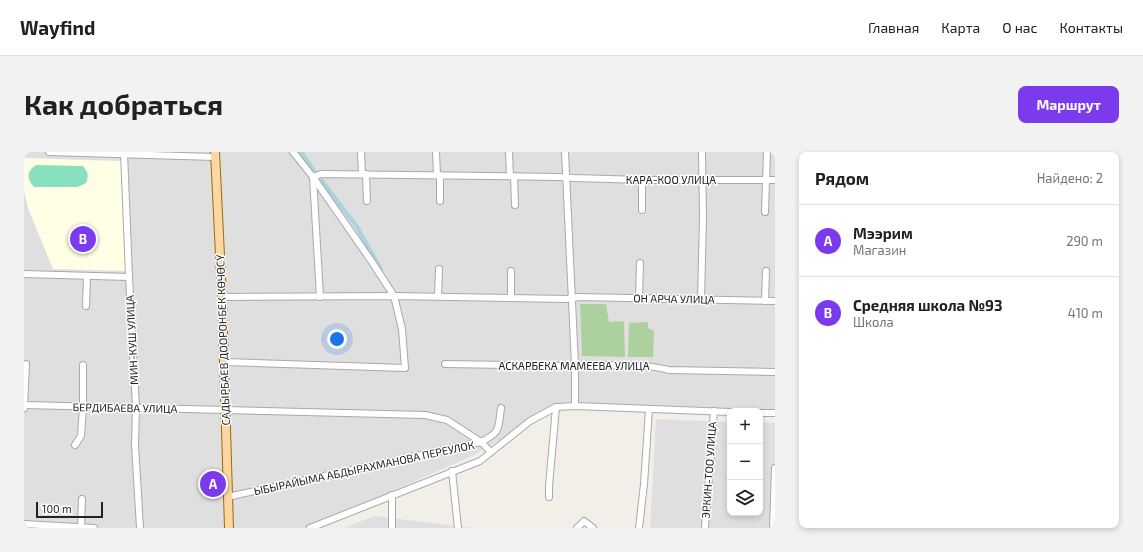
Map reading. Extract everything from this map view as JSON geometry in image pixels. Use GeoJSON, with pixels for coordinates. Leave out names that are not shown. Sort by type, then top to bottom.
{"type":"FeatureCollection","features":[{"type":"Feature","properties":{"kind":"main road","name":"САДЫРБАЕВ ДООРОНБЕК КӨЧӨСҮ"},"geometry":{"type":"LineString","coordinates":[[215,155],[222,297],[229,528]]}},
{"type":"Feature","properties":{"kind":"street"},"geometry":{"type":"LineString","coordinates":[[49,152],[215,155]]}},
{"type":"Feature","properties":{"kind":"street"},"geometry":{"type":"LineString","coordinates":[[224,362],[405,368],[402,329],[394,296],[313,177],[293,152]]}},
{"type":"Feature","properties":{"kind":"street"},"geometry":{"type":"LineString","coordinates":[[361,152],[366,201]]}},
{"type":"Feature","properties":{"kind":"street"},"geometry":{"type":"LineString","coordinates":[[436,152],[440,200]]}},
{"type":"Feature","properties":{"kind":"street"},"geometry":{"type":"LineString","coordinates":[[509,152],[514,205]]}},
{"type":"Feature","properties":{"kind":"street"},"geometry":{"type":"LineString","coordinates":[[565,152],[575,365],[575,406]]}},
{"type":"Feature","properties":{"kind":"street"},"geometry":{"type":"LineString","coordinates":[[700,300],[703,216],[701,180],[702,152]]}},
{"type":"Feature","properties":{"kind":"street"},"geometry":{"type":"LineString","coordinates":[[765,212],[767,152]]}},
{"type":"Feature","properties":{"kind":"street","name":"МИН-КУШ УЛИЦА"},"geometry":{"type":"LineString","coordinates":[[124,153],[136,408],[135,445],[140,528]]}},
{"type":"Feature","properties":{"kind":"street","name":"КАРА-КОО УЛИЦА"},"geometry":{"type":"LineString","coordinates":[[313,177],[321,174],[364,174],[642,180],[775,180]]}},
{"type":"Feature","properties":{"kind":"street"},"geometry":{"type":"LineString","coordinates":[[313,177],[320,297]]}},
{"type":"Feature","properties":{"kind":"street"},"geometry":{"type":"LineString","coordinates":[[642,180],[642,210]]}},
{"type":"Feature","properties":{"kind":"street"},"geometry":{"type":"LineString","coordinates":[[638,298],[640,263]]}},
{"type":"Feature","properties":{"kind":"street"},"geometry":{"type":"LineString","coordinates":[[438,296],[439,269]]}},
{"type":"Feature","properties":{"kind":"street"},"geometry":{"type":"LineString","coordinates":[[511,298],[512,271]]}},
{"type":"Feature","properties":{"kind":"street"},"geometry":{"type":"LineString","coordinates":[[765,301],[766,271]]}},
{"type":"Feature","properties":{"kind":"street"},"geometry":{"type":"LineString","coordinates":[[24,274],[129,277]]}},
{"type":"Feature","properties":{"kind":"street"},"geometry":{"type":"LineString","coordinates":[[86,306],[87,276]]}},
{"type":"Feature","properties":{"kind":"street","name":"ОН АРЧА УЛИЦА"},"geometry":{"type":"LineString","coordinates":[[222,297],[438,296],[566,299],[579,297],[775,301]]}},
{"type":"Feature","properties":{"kind":"street"},"geometry":{"type":"LineString","coordinates":[[24,406],[26,364]]}},
{"type":"Feature","properties":{"kind":"street","name":"АСКАРБЕКА МАМЕЕВА УЛИЦА"},"geometry":{"type":"LineString","coordinates":[[445,364],[653,366],[669,370],[775,372]]}},
{"type":"Feature","properties":{"kind":"street"},"geometry":{"type":"LineString","coordinates":[[75,445],[82,436],[83,365]]}},
{"type":"Feature","properties":{"kind":"street","name":"БЕРДИБАЕВА УЛИЦА"},"geometry":{"type":"LineString","coordinates":[[24,406],[425,415],[447,420],[481,442],[491,452]]}},
{"type":"Feature","properties":{"kind":"street"},"geometry":{"type":"LineString","coordinates":[[310,528],[326,525],[392,495],[480,460],[530,421],[556,407],[575,406],[727,412]]}},
{"type":"Feature","properties":{"kind":"street"},"geometry":{"type":"LineString","coordinates":[[549,497],[556,407]]}},
{"type":"Feature","properties":{"kind":"street","name":"ЫБЫРАЙЫМА АБДЫРАХМАНОВА ПЕРЕУЛОК"},"geometry":{"type":"LineString","coordinates":[[227,497],[481,442],[497,432],[501,408]]}},
{"type":"Feature","properties":{"kind":"street"},"geometry":{"type":"LineString","coordinates":[[640,528],[649,409]]}},
{"type":"Feature","properties":{"kind":"street","name":"ЭРКИН-ТОО УЛИЦА"},"geometry":{"type":"LineString","coordinates":[[705,528],[714,411]]}},
{"type":"Feature","properties":{"kind":"street"},"geometry":{"type":"LineString","coordinates":[[763,413],[775,413]]}},
{"type":"Feature","properties":{"kind":"street"},"geometry":{"type":"LineString","coordinates":[[773,528],[775,468]]}},
{"type":"Feature","properties":{"kind":"street"},"geometry":{"type":"LineString","coordinates":[[452,471],[458,528]]}},
{"type":"Feature","properties":{"kind":"street"},"geometry":{"type":"LineString","coordinates":[[392,495],[392,528]]}},
{"type":"Feature","properties":{"kind":"street"},"geometry":{"type":"LineString","coordinates":[[81,527],[82,499]]}},
{"type":"Feature","properties":{"kind":"street"},"geometry":{"type":"LineString","coordinates":[[577,528],[584,521],[593,528]]}},
{"type":"Feature","properties":{"kind":"street"},"geometry":{"type":"LineString","coordinates":[[24,524],[94,528]]}},
{"type":"Feature","properties":{"kind":"shaded area"},"geometry":{"type":"Polygon","coordinates":[[[24,152],[775,152],[775,413],[763,411],[763,408],[727,408],[727,410],[556,407],[474,455],[309,528],[24,528],[24,152]]]}},
{"type":"Feature","properties":{"kind":"shaded area"},"geometry":{"type":"Polygon","coordinates":[[[24,158],[122,161],[126,271],[53,269],[28,208],[24,191],[24,158]]]}},
{"type":"Feature","properties":{"kind":"shaded area"},"geometry":{"type":"Polygon","coordinates":[[[656,419],[727,422],[727,516],[763,516],[763,422],[775,423],[775,528],[650,528],[656,419]]]}},
{"type":"Feature","properties":{"kind":"shaded area"},"geometry":{"type":"Polygon","coordinates":[[[374,516],[473,528],[344,528],[374,516]]]}},
{"type":"Feature","properties":{"kind":"green space"},"geometry":{"type":"Polygon","coordinates":[[[36,165],[83,166],[88,174],[87,180],[86,183],[78,187],[34,187],[29,178],[29,172],[36,165]]]}},
{"type":"Feature","properties":{"kind":"green space"},"geometry":{"type":"Polygon","coordinates":[[[580,304],[606,304],[609,322],[624,321],[625,357],[582,356],[580,304]]]}},
{"type":"Feature","properties":{"kind":"green space"},"geometry":{"type":"Polygon","coordinates":[[[648,322],[648,328],[654,331],[653,357],[628,357],[629,323],[648,322]]]}},
{"type":"Feature","properties":{"kind":"waterway"},"geometry":{"type":"LineString","coordinates":[[301,152],[316,174]]}},
{"type":"Feature","properties":{"kind":"waterway"},"geometry":{"type":"LineString","coordinates":[[322,181],[357,227],[381,270]]}},
{"type":"Feature","properties":{"kind":"place","name":"Средняя школа №93"},"geometry":{"type":"Point","coordinates":[83,239]}},
{"type":"Feature","properties":{"kind":"place","name":"Мээрим"},"geometry":{"type":"Point","coordinates":[213,484]}}]}
